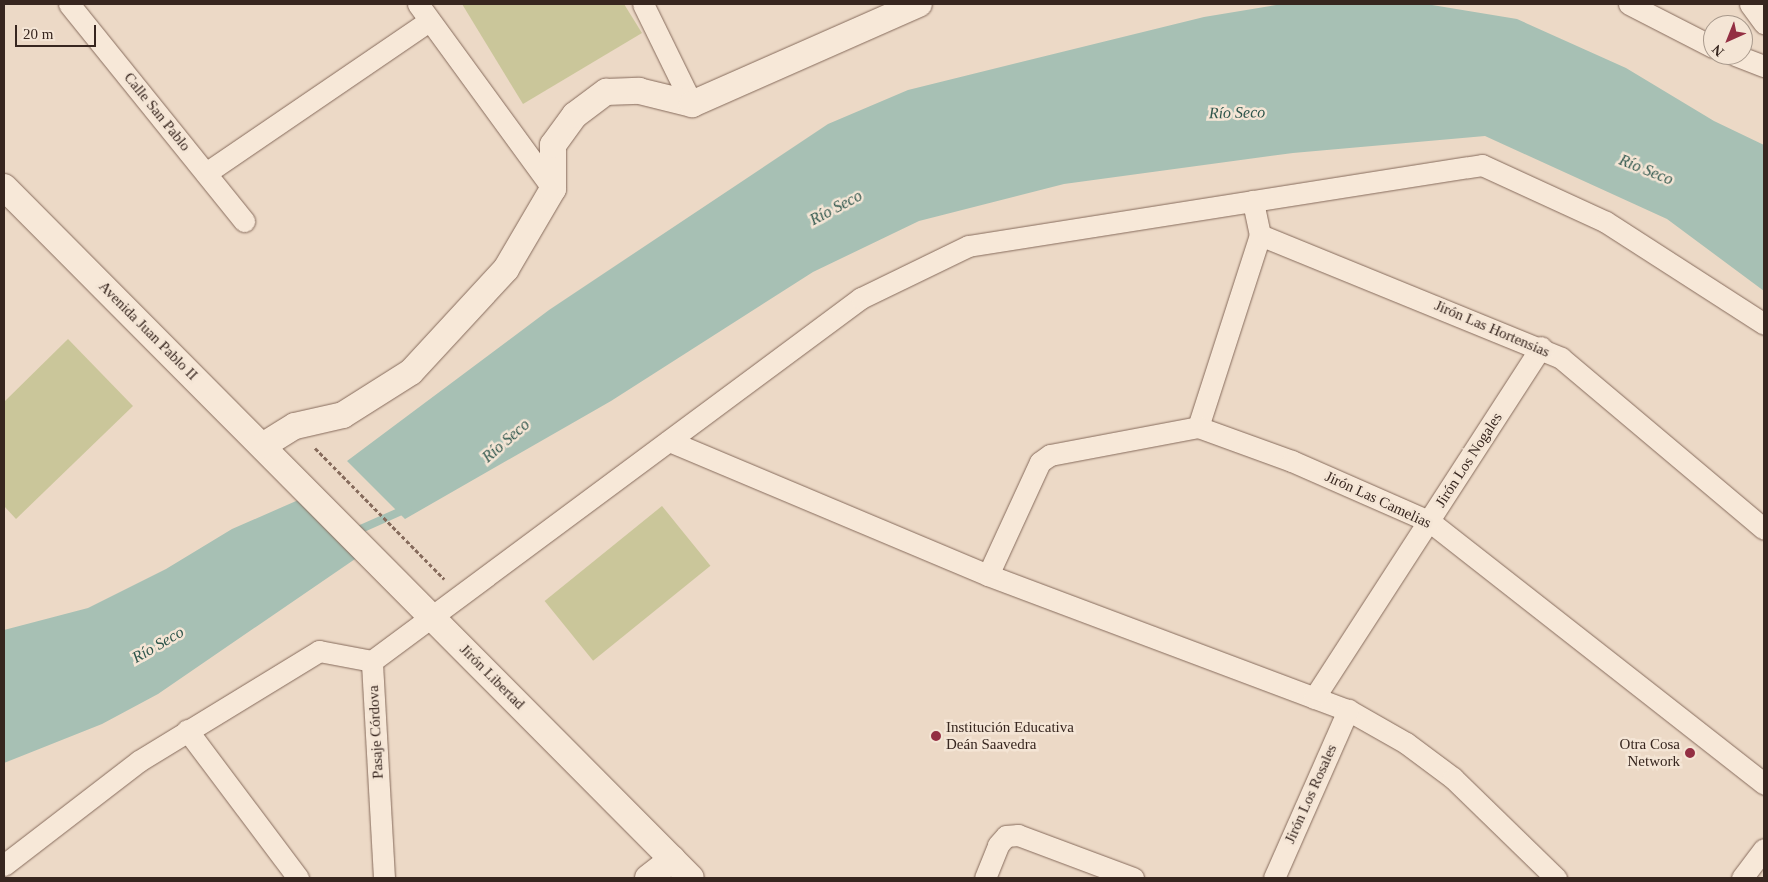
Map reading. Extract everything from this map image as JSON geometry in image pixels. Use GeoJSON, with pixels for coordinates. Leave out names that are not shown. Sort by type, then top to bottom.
{"type":"FeatureCollection","features":[{"type":"Feature","properties":{"kind":"street","name":"Calle San Pablo"},"geometry":{"type":"LineString","coordinates":[[69,4],[244,221]]}},
{"type":"Feature","properties":{"kind":"street"},"geometry":{"type":"LineString","coordinates":[[643,4],[692,104]]}},
{"type":"Feature","properties":{"kind":"street"},"geometry":{"type":"LineString","coordinates":[[264,445],[296,426],[343,415],[411,372],[506,269],[553,190],[553,145],[575,115],[606,92],[639,91],[692,104],[919,4]]}},
{"type":"Feature","properties":{"kind":"street"},"geometry":{"type":"LineString","coordinates":[[1628,4],[1703,42]]}},
{"type":"Feature","properties":{"kind":"street"},"geometry":{"type":"LineString","coordinates":[[1750,4],[1764,23]]}},
{"type":"Feature","properties":{"kind":"street"},"geometry":{"type":"LineString","coordinates":[[206,173],[424,12],[553,190]]}},
{"type":"Feature","properties":{"kind":"street"},"geometry":{"type":"LineString","coordinates":[[4,865],[139,761],[319,651],[372,661],[861,298],[968,246],[1482,165],[1606,222],[1764,324]]}},
{"type":"Feature","properties":{"kind":"street","name":"Avenida Juan Pablo II"},"geometry":{"type":"LineString","coordinates":[[4,187],[293,475]]}},
{"type":"Feature","properties":{"kind":"street"},"geometry":{"type":"LineString","coordinates":[[988,575],[1040,462],[1050,455],[1198,427],[1260,234],[1254,201]]}},
{"type":"Feature","properties":{"kind":"street","name":"Jirón Las Hortensias"},"geometry":{"type":"LineString","coordinates":[[1260,234],[1541,347],[1561,358],[1764,529]]}},
{"type":"Feature","properties":{"kind":"street","name":"Jirón Los Nogales"},"geometry":{"type":"LineString","coordinates":[[1314,698],[1541,347]]}},
{"type":"Feature","properties":{"kind":"street","name":"Jirón Las Camelias"},"geometry":{"type":"LineString","coordinates":[[1198,427],[1292,461],[1429,521],[1764,784]]}},
{"type":"Feature","properties":{"kind":"street"},"geometry":{"type":"LineString","coordinates":[[669,441],[988,575],[1348,710],[1406,743],[1453,778],[1556,878]]}},
{"type":"Feature","properties":{"kind":"street","name":"Jirón Libertad"},"geometry":{"type":"LineString","coordinates":[[293,475],[691,878]]}},
{"type":"Feature","properties":{"kind":"street","name":"Pasaje Córdova"},"geometry":{"type":"LineString","coordinates":[[372,661],[384,878]]}},
{"type":"Feature","properties":{"kind":"street","name":"Jirón Los Rosales"},"geometry":{"type":"LineString","coordinates":[[1274,878],[1348,710]]}},
{"type":"Feature","properties":{"kind":"street"},"geometry":{"type":"LineString","coordinates":[[187,730],[298,878]]}},
{"type":"Feature","properties":{"kind":"street"},"geometry":{"type":"LineString","coordinates":[[986,878],[998,845],[1006,836],[1018,836],[1133,878]]}},
{"type":"Feature","properties":{"kind":"street"},"geometry":{"type":"LineString","coordinates":[[1742,878],[1764,849]]}},
{"type":"Feature","properties":{"kind":"street"},"geometry":{"type":"LineString","coordinates":[[648,878],[672,859]]}},
{"type":"Feature","properties":{"kind":"path"},"geometry":{"type":"LineString","coordinates":[[328,462],[451,587]]}},
{"type":"Feature","properties":{"kind":"shaded area"},"geometry":{"type":"Polygon","coordinates":[[[462,4],[624,4],[642,33],[523,104],[462,4]]]}},
{"type":"Feature","properties":{"kind":"shaded area"},"geometry":{"type":"Polygon","coordinates":[[[68,339],[133,406],[16,519],[4,506],[4,402],[68,339]]]}},
{"type":"Feature","properties":{"kind":"shaded area"},"geometry":{"type":"Polygon","coordinates":[[[662,506],[710,566],[593,661],[545,601],[662,506]]]}},
{"type":"Feature","properties":{"kind":"water"},"geometry":{"type":"Polygon","coordinates":[[[1282,4],[1426,4],[1517,19],[1626,68],[1714,121],[1764,145],[1764,291],[1667,219],[1485,136],[1293,153],[1064,184],[919,221],[813,272],[611,401],[405,519],[347,461],[549,310],[828,124],[908,90],[1204,17],[1282,4]]]}},
{"type":"Feature","properties":{"kind":"water"},"geometry":{"type":"Polygon","coordinates":[[[303,498],[358,557],[158,694],[102,724],[4,763],[4,630],[88,608],[166,569],[232,529],[303,498]]]}},
{"type":"Feature","properties":{"kind":"waterway","name":"Río Seco"},"geometry":{"type":"LineString","coordinates":[[354,532],[408,508]]}},
{"type":"Feature","properties":{"kind":"place","name":"Institución Educativa Deán Saavedra"},"geometry":{"type":"Point","coordinates":[936,736]}},
{"type":"Feature","properties":{"kind":"place","name":"Otra Cosa Network"},"geometry":{"type":"Point","coordinates":[1690,753]}}]}
